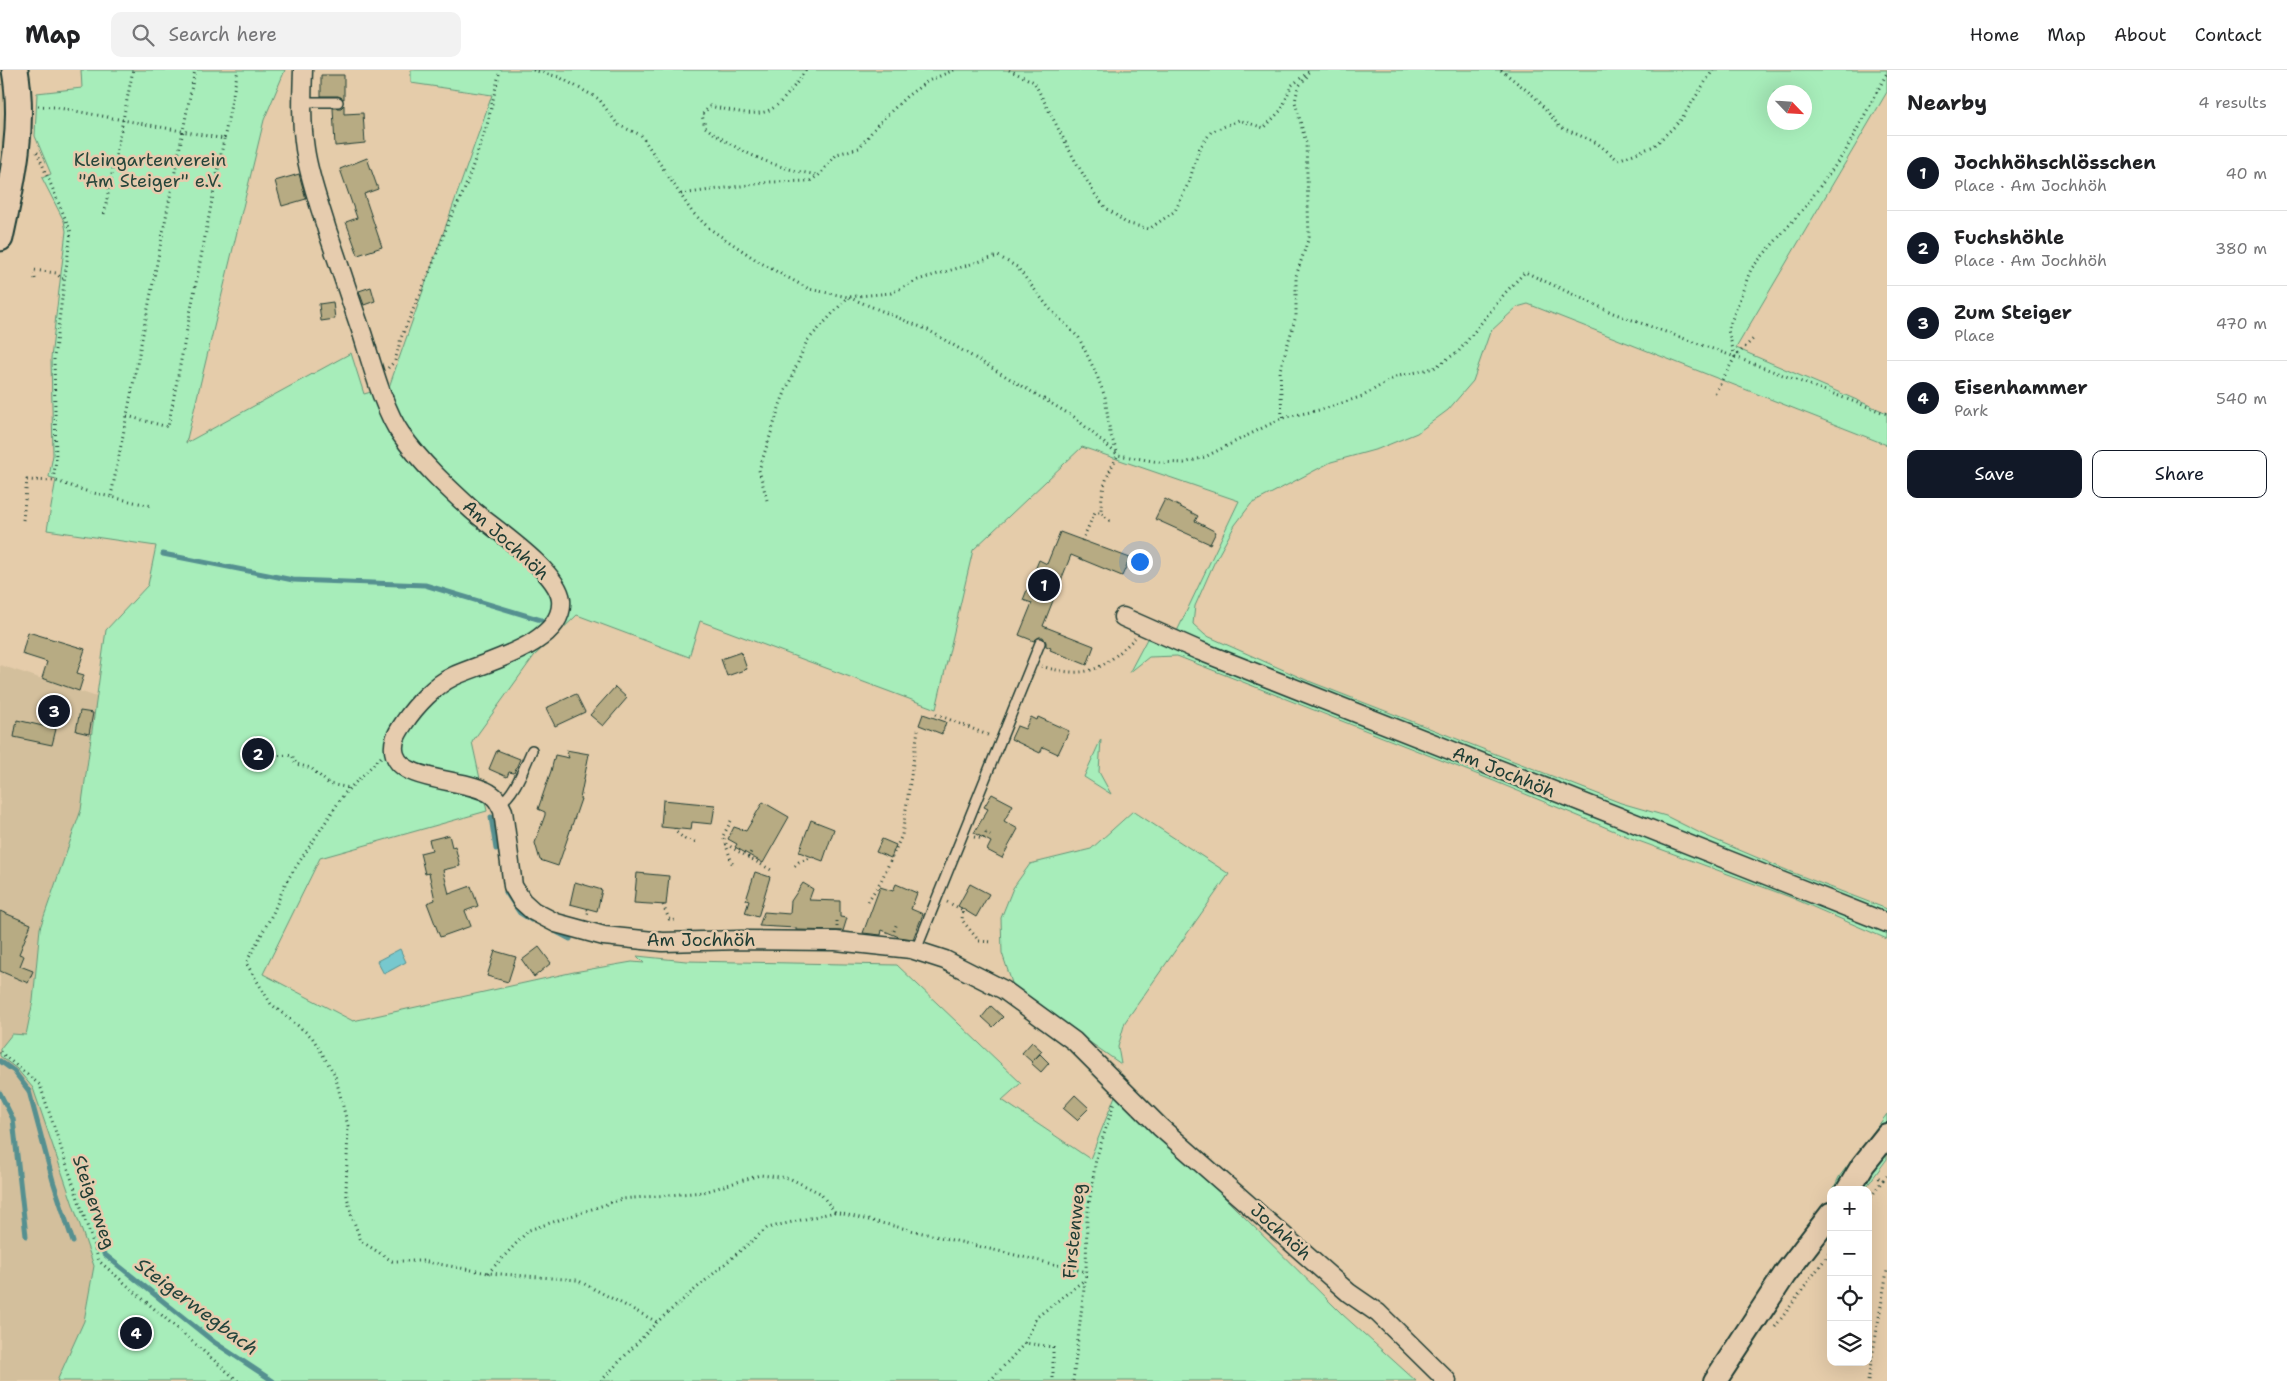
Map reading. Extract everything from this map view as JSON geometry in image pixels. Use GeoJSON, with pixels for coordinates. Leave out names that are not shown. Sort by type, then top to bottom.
{"type":"FeatureCollection","features":[{"type":"Feature","properties":{"kind":"main road"},"geometry":{"type":"LineString","coordinates":[[0,238],[19,139],[19,105],[15,70]]}},
{"type":"Feature","properties":{"kind":"street","name":"Am Jochhöh"},"geometry":{"type":"LineString","coordinates":[[303,70],[302,102],[305,149],[312,184],[377,379],[400,433],[443,482],[534,560],[552,581],[561,600],[555,623],[541,637],[511,654],[454,676],[440,685],[408,716],[397,734],[394,744]]}},
{"type":"Feature","properties":{"kind":"street","name":"Am Jochhöh"},"geometry":{"type":"LineString","coordinates":[[1123,617],[1210,655],[1887,923]]}},
{"type":"Feature","properties":{"kind":"street"},"geometry":{"type":"LineString","coordinates":[[394,744],[395,756],[406,768],[424,775],[473,786],[490,793],[499,803]]}},
{"type":"Feature","properties":{"kind":"street","name":"Am Jochhöh"},"geometry":{"type":"LineString","coordinates":[[499,803],[503,811],[513,886],[522,901],[533,911],[556,923],[604,936],[637,940],[677,943],[742,940],[836,941],[916,950],[945,960],[1011,994],[1074,1041],[1118,1084]]}},
{"type":"Feature","properties":{"kind":"street","name":"Jochhöh"},"geometry":{"type":"LineString","coordinates":[[1118,1084],[1160,1127],[1349,1293],[1378,1314],[1447,1381]]}},
{"type":"Feature","properties":{"kind":"street"},"geometry":{"type":"LineString","coordinates":[[1850,1186],[1887,1135]]}},
{"type":"Feature","properties":{"kind":"street"},"geometry":{"type":"LineString","coordinates":[[1715,1381],[1785,1274],[1827,1219]]}},
{"type":"Feature","properties":{"kind":"lane"},"geometry":{"type":"LineString","coordinates":[[302,102],[338,102]]}},
{"type":"Feature","properties":{"kind":"lane"},"geometry":{"type":"LineString","coordinates":[[916,950],[1040,643]]}},
{"type":"Feature","properties":{"kind":"lane"},"geometry":{"type":"LineString","coordinates":[[499,803],[505,800],[509,794],[532,750]]}},
{"type":"Feature","properties":{"kind":"path"},"geometry":{"type":"LineString","coordinates":[[104,214],[133,70]]}},
{"type":"Feature","properties":{"kind":"path"},"geometry":{"type":"LineString","coordinates":[[111,496],[195,70]]}},
{"type":"Feature","properties":{"kind":"path"},"geometry":{"type":"LineString","coordinates":[[127,416],[168,428],[238,70]]}},
{"type":"Feature","properties":{"kind":"path"},"geometry":{"type":"LineString","coordinates":[[395,361],[401,338],[466,183],[487,124],[500,70]]}},
{"type":"Feature","properties":{"kind":"path"},"geometry":{"type":"LineString","coordinates":[[533,70],[559,77],[599,98],[618,124],[641,135],[692,212],[710,229],[761,263],[809,289],[848,297],[928,330],[1074,417],[1118,455],[1159,462],[1184,463],[1205,457],[1282,418],[1324,409],[1364,396],[1395,377],[1434,368],[1459,351],[1505,292],[1525,272],[1613,313],[1887,414]]}},
{"type":"Feature","properties":{"kind":"path"},"geometry":{"type":"LineString","coordinates":[[806,70],[785,99],[769,112],[747,114],[710,106],[702,114],[705,127],[721,140],[797,172],[820,175]]}},
{"type":"Feature","properties":{"kind":"path"},"geometry":{"type":"LineString","coordinates":[[680,194],[771,182],[810,181],[820,175],[837,154],[859,148],[878,124],[907,96],[928,81],[954,70]]}},
{"type":"Feature","properties":{"kind":"path"},"geometry":{"type":"LineString","coordinates":[[1009,70],[1034,82],[1082,172],[1105,207],[1126,223],[1149,229],[1175,212],[1189,182],[1199,149],[1211,132],[1239,120],[1264,128],[1282,109],[1291,86],[1312,70]]}},
{"type":"Feature","properties":{"kind":"path"},"geometry":{"type":"LineString","coordinates":[[1282,418],[1280,370],[1296,316],[1296,276],[1309,237],[1306,143],[1295,102],[1298,87],[1312,70]]}},
{"type":"Feature","properties":{"kind":"path"},"geometry":{"type":"LineString","coordinates":[[1501,70],[1535,97],[1560,127],[1597,143],[1618,160],[1654,146],[1680,121],[1713,70]]}},
{"type":"Feature","properties":{"kind":"path"},"geometry":{"type":"LineString","coordinates":[[1735,357],[1728,330],[1751,269],[1805,207],[1845,152],[1887,73]]}},
{"type":"Feature","properties":{"kind":"path"},"geometry":{"type":"LineString","coordinates":[[37,106],[54,107],[224,139]]}},
{"type":"Feature","properties":{"kind":"path"},"geometry":{"type":"LineString","coordinates":[[35,148],[71,232],[54,358],[56,460],[53,480]]}},
{"type":"Feature","properties":{"kind":"path"},"geometry":{"type":"LineString","coordinates":[[767,500],[759,470],[781,402],[806,341],[848,297],[891,293],[918,280],[998,256],[1017,267],[1049,308],[1079,338],[1105,397],[1110,433],[1118,455]]}},
{"type":"Feature","properties":{"kind":"path"},"geometry":{"type":"LineString","coordinates":[[35,279],[34,270],[56,273],[65,278]]}},
{"type":"Feature","properties":{"kind":"path"},"geometry":{"type":"LineString","coordinates":[[1715,393],[1735,357],[1755,337]]}},
{"type":"Feature","properties":{"kind":"path"},"geometry":{"type":"LineString","coordinates":[[1110,521],[1101,512],[1101,492],[1108,472],[1118,455]]}},
{"type":"Feature","properties":{"kind":"path"},"geometry":{"type":"LineString","coordinates":[[23,520],[27,480],[53,480],[152,506]]}},
{"type":"Feature","properties":{"kind":"path"},"geometry":{"type":"LineString","coordinates":[[1082,541],[1095,512],[1101,512]]}},
{"type":"Feature","properties":{"kind":"path"},"geometry":{"type":"LineString","coordinates":[[1031,663],[1071,674],[1097,668],[1110,662],[1138,636],[1144,626]]}},
{"type":"Feature","properties":{"kind":"path"},"geometry":{"type":"LineString","coordinates":[[936,714],[995,738]]}},
{"type":"Feature","properties":{"kind":"path"},"geometry":{"type":"LineString","coordinates":[[868,901],[882,881],[902,835],[918,730]]}},
{"type":"Feature","properties":{"kind":"path"},"geometry":{"type":"LineString","coordinates":[[394,744],[350,788],[286,882],[274,913],[246,964],[271,1004],[312,1038],[335,1075],[348,1126],[346,1192],[351,1214],[361,1241],[392,1261],[422,1262],[488,1273],[577,1280],[656,1322]]}},
{"type":"Feature","properties":{"kind":"path"},"geometry":{"type":"LineString","coordinates":[[264,756],[292,755],[296,764],[311,768],[329,784],[350,788]]}},
{"type":"Feature","properties":{"kind":"path"},"geometry":{"type":"LineString","coordinates":[[731,822],[723,836],[732,866]]}},
{"type":"Feature","properties":{"kind":"path"},"geometry":{"type":"LineString","coordinates":[[675,828],[676,832],[685,839],[698,843]]}},
{"type":"Feature","properties":{"kind":"path"},"geometry":{"type":"LineString","coordinates":[[966,834],[983,840],[986,833],[994,837]]}},
{"type":"Feature","properties":{"kind":"path"},"geometry":{"type":"LineString","coordinates":[[726,844],[774,872]]}},
{"type":"Feature","properties":{"kind":"path"},"geometry":{"type":"LineString","coordinates":[[748,857],[750,852]]}},
{"type":"Feature","properties":{"kind":"path"},"geometry":{"type":"LineString","coordinates":[[795,866],[799,862],[814,857]]}},
{"type":"Feature","properties":{"kind":"path"},"geometry":{"type":"LineString","coordinates":[[940,898],[963,910],[962,920],[979,940],[992,942]]}},
{"type":"Feature","properties":{"kind":"path"},"geometry":{"type":"LineString","coordinates":[[663,905],[670,919],[677,921]]}},
{"type":"Feature","properties":{"kind":"path","name":"Steigerweg"},"geometry":{"type":"LineString","coordinates":[[0,1052],[40,1085],[100,1261],[238,1381]]}},
{"type":"Feature","properties":{"kind":"path","name":"Firstenweg"},"geometry":{"type":"LineString","coordinates":[[1073,1381],[1083,1280],[1086,1272],[1087,1217],[1096,1159],[1118,1084]]}},
{"type":"Feature","properties":{"kind":"path"},"geometry":{"type":"LineString","coordinates":[[488,1273],[529,1230],[622,1199],[704,1192],[760,1175],[789,1178],[820,1193],[835,1212]]}},
{"type":"Feature","properties":{"kind":"path"},"geometry":{"type":"LineString","coordinates":[[1874,1176],[1883,1180]]}},
{"type":"Feature","properties":{"kind":"path"},"geometry":{"type":"LineString","coordinates":[[1872,1195],[1887,1176]]}},
{"type":"Feature","properties":{"kind":"path"},"geometry":{"type":"LineString","coordinates":[[601,1381],[656,1322],[767,1228],[835,1212],[1086,1272]]}},
{"type":"Feature","properties":{"kind":"path"},"geometry":{"type":"LineString","coordinates":[[1769,1335],[1827,1257]]}},
{"type":"Feature","properties":{"kind":"path"},"geometry":{"type":"LineString","coordinates":[[1868,1381],[1887,1271]]}},
{"type":"Feature","properties":{"kind":"path"},"geometry":{"type":"LineString","coordinates":[[990,1381],[1025,1343],[1037,1317],[1083,1280]]}},
{"type":"Feature","properties":{"kind":"path"},"geometry":{"type":"LineString","coordinates":[[1025,1343],[1053,1347],[1054,1381]]}},
{"type":"Feature","properties":{"kind":"shaded area"},"geometry":{"type":"Polygon","coordinates":[[[0,70],[3,70],[7,91],[0,190],[0,70]]]}},
{"type":"Feature","properties":{"kind":"shaded area"},"geometry":{"type":"Polygon","coordinates":[[[0,665],[97,697],[81,810],[40,928],[33,1001],[26,1036],[12,1034],[0,1049],[0,665]]]}},
{"type":"Feature","properties":{"kind":"shaded area"},"geometry":{"type":"Polygon","coordinates":[[[0,1056],[17,1069],[33,1088],[94,1266],[74,1376],[71,1381],[0,1381],[0,1056]]]}},
{"type":"Feature","properties":{"kind":"green space","name":"Kleingartenverein \"Am Steiger\" e.V."},"geometry":{"type":"Polygon","coordinates":[[[81,70],[285,70],[264,120],[186,443],[351,353],[364,394],[389,387],[492,95],[411,83],[411,70],[1887,70],[1887,92],[1736,348],[1887,413],[1887,445],[1528,304],[1517,307],[1490,332],[1473,381],[1448,410],[1417,433],[1378,449],[1331,462],[1251,504],[1235,525],[1214,563],[1195,606],[1193,624],[1205,635],[1306,680],[1621,803],[1666,816],[1704,835],[1791,872],[1887,909],[1887,939],[1790,897],[1636,840],[1494,781],[1177,656],[1149,657],[1129,673],[1148,637],[1170,646],[1239,501],[1082,447],[973,550],[936,709],[700,621],[689,657],[577,615],[534,656],[472,742],[487,811],[320,858],[263,974],[353,1021],[574,972],[632,962],[644,963],[637,956],[686,961],[897,965],[1021,1083],[1002,1100],[1090,1159],[1117,1091],[1342,1314],[1416,1381],[57,1381],[84,1321],[94,1266],[33,1088],[17,1069],[0,1056],[0,1049],[12,1034],[26,1035],[33,1001],[40,928],[81,810],[106,630],[148,585],[156,546],[47,530],[56,479],[49,477],[53,455],[51,358],[66,231],[64,221],[42,178],[51,174],[35,136],[37,93],[82,88],[81,70]]]}},
{"type":"Feature","properties":{"kind":"green space"},"geometry":{"type":"Polygon","coordinates":[[[1101,739],[1099,772],[1111,794],[1084,777],[1101,739]]]}},
{"type":"Feature","properties":{"kind":"green space"},"geometry":{"type":"Polygon","coordinates":[[[1133,811],[1229,874],[1125,1022],[1118,1047],[1121,1064],[1014,989],[1002,953],[1001,918],[1013,888],[1030,864],[1091,849],[1133,811]]]}},
{"type":"Feature","properties":{"kind":"green space"},"geometry":{"type":"Polygon","coordinates":[[[1887,1114],[1887,1159],[1867,1186],[1835,1186],[1839,1177],[1887,1114]]]}},
{"type":"Feature","properties":{"kind":"water"},"geometry":{"type":"Polygon","coordinates":[[[400,949],[406,962],[384,974],[377,961],[400,949]]]}},
{"type":"Feature","properties":{"kind":"building"},"geometry":{"type":"Polygon","coordinates":[[[321,75],[344,75],[344,99],[338,96],[321,96],[321,75]]]}},
{"type":"Feature","properties":{"kind":"building"},"geometry":{"type":"Polygon","coordinates":[[[344,105],[344,114],[363,113],[365,143],[335,146],[333,108],[341,108],[344,105]]]}},
{"type":"Feature","properties":{"kind":"building"},"geometry":{"type":"Polygon","coordinates":[[[367,158],[378,189],[364,194],[382,247],[358,255],[346,222],[357,218],[340,169],[367,158]]]}},
{"type":"Feature","properties":{"kind":"building"},"geometry":{"type":"Polygon","coordinates":[[[299,174],[306,199],[282,206],[275,181],[299,174]]]}},
{"type":"Feature","properties":{"kind":"building"},"geometry":{"type":"Polygon","coordinates":[[[371,287],[375,301],[364,305],[359,291],[371,287]]]}},
{"type":"Feature","properties":{"kind":"building"},"geometry":{"type":"Polygon","coordinates":[[[333,302],[335,319],[321,321],[319,304],[333,302]]]}},
{"type":"Feature","properties":{"kind":"building"},"geometry":{"type":"Polygon","coordinates":[[[1165,499],[1198,516],[1195,521],[1216,532],[1210,544],[1155,519],[1165,499]]]}},
{"type":"Feature","properties":{"kind":"building"},"geometry":{"type":"Polygon","coordinates":[[[1060,532],[1130,558],[1122,576],[1071,555],[1043,626],[1094,646],[1087,665],[1050,650],[1051,648],[1046,646],[1043,637],[1039,637],[1034,641],[1019,635],[1032,603],[1023,600],[1039,560],[1047,564],[1060,532]]]}},
{"type":"Feature","properties":{"kind":"building"},"geometry":{"type":"Polygon","coordinates":[[[28,632],[85,649],[77,673],[84,675],[79,691],[42,678],[47,662],[22,654],[28,632]]]}},
{"type":"Feature","properties":{"kind":"building"},"geometry":{"type":"Polygon","coordinates":[[[741,652],[747,669],[727,676],[721,659],[741,652]]]}},
{"type":"Feature","properties":{"kind":"building"},"geometry":{"type":"Polygon","coordinates":[[[615,687],[627,698],[603,726],[590,715],[615,687]]]}},
{"type":"Feature","properties":{"kind":"building"},"geometry":{"type":"Polygon","coordinates":[[[576,694],[585,712],[555,726],[546,708],[576,694]]]}},
{"type":"Feature","properties":{"kind":"building"},"geometry":{"type":"Polygon","coordinates":[[[80,711],[93,713],[89,734],[76,731],[80,711]]]}},
{"type":"Feature","properties":{"kind":"building"},"geometry":{"type":"Polygon","coordinates":[[[923,714],[946,722],[942,734],[919,725],[923,714]]]}},
{"type":"Feature","properties":{"kind":"building"},"geometry":{"type":"Polygon","coordinates":[[[1031,717],[1037,720],[1038,717],[1069,731],[1058,754],[1043,747],[1040,753],[1011,739],[1017,726],[1025,729],[1031,717]]]}},
{"type":"Feature","properties":{"kind":"building"},"geometry":{"type":"Polygon","coordinates":[[[17,720],[56,729],[52,745],[14,737],[17,720]]]}},
{"type":"Feature","properties":{"kind":"building"},"geometry":{"type":"Polygon","coordinates":[[[497,750],[520,759],[514,773],[509,772],[507,777],[489,769],[497,750]]]}},
{"type":"Feature","properties":{"kind":"building"},"geometry":{"type":"Polygon","coordinates":[[[566,750],[589,754],[581,799],[558,866],[540,860],[535,843],[545,815],[545,812],[538,809],[555,755],[569,758],[566,750]]]}},
{"type":"Feature","properties":{"kind":"building"},"geometry":{"type":"Polygon","coordinates":[[[992,794],[1013,805],[1004,821],[1018,829],[1002,858],[987,850],[991,842],[974,833],[988,809],[984,807],[992,794]]]}},
{"type":"Feature","properties":{"kind":"building"},"geometry":{"type":"Polygon","coordinates":[[[663,800],[715,805],[712,824],[692,822],[691,830],[661,827],[663,800]]]}},
{"type":"Feature","properties":{"kind":"building"},"geometry":{"type":"Polygon","coordinates":[[[763,802],[789,817],[763,863],[735,847],[737,844],[728,839],[734,827],[746,831],[763,802]]]}},
{"type":"Feature","properties":{"kind":"building"},"geometry":{"type":"Polygon","coordinates":[[[811,820],[834,829],[823,861],[799,852],[811,820]]]}},
{"type":"Feature","properties":{"kind":"building"},"geometry":{"type":"Polygon","coordinates":[[[449,835],[452,847],[455,846],[460,866],[443,870],[449,894],[471,886],[478,906],[465,911],[471,926],[440,937],[427,903],[435,900],[429,873],[425,874],[420,853],[432,850],[429,840],[449,835]]]}},
{"type":"Feature","properties":{"kind":"building"},"geometry":{"type":"Polygon","coordinates":[[[882,839],[896,845],[891,858],[876,852],[882,839]]]}},
{"type":"Feature","properties":{"kind":"building"},"geometry":{"type":"Polygon","coordinates":[[[755,872],[770,877],[758,917],[745,913],[749,901],[746,900],[755,872]]]}},
{"type":"Feature","properties":{"kind":"building"},"geometry":{"type":"Polygon","coordinates":[[[637,873],[669,876],[666,905],[634,903],[637,873]]]}},
{"type":"Feature","properties":{"kind":"building"},"geometry":{"type":"Polygon","coordinates":[[[575,882],[602,890],[597,911],[570,904],[575,882]]]}},
{"type":"Feature","properties":{"kind":"building"},"geometry":{"type":"Polygon","coordinates":[[[803,883],[813,889],[809,900],[840,901],[840,917],[847,918],[843,931],[796,930],[796,928],[759,926],[764,912],[790,914],[791,901],[803,883]]]}},
{"type":"Feature","properties":{"kind":"building"},"geometry":{"type":"Polygon","coordinates":[[[896,884],[917,893],[911,909],[923,914],[913,939],[899,937],[882,930],[881,935],[863,933],[880,887],[893,891],[896,884]]]}},
{"type":"Feature","properties":{"kind":"building"},"geometry":{"type":"Polygon","coordinates":[[[970,884],[989,894],[976,917],[958,906],[970,884]]]}},
{"type":"Feature","properties":{"kind":"building"},"geometry":{"type":"Polygon","coordinates":[[[0,911],[31,924],[19,954],[24,956],[20,966],[33,971],[28,983],[0,971],[0,911]]]}},
{"type":"Feature","properties":{"kind":"building"},"geometry":{"type":"Polygon","coordinates":[[[539,947],[551,963],[534,977],[522,960],[539,947]]]}},
{"type":"Feature","properties":{"kind":"building"},"geometry":{"type":"Polygon","coordinates":[[[495,951],[516,957],[508,982],[487,976],[495,951]]]}},
{"type":"Feature","properties":{"kind":"building"},"geometry":{"type":"Polygon","coordinates":[[[991,1006],[1003,1017],[993,1027],[982,1017],[991,1006]]]}},
{"type":"Feature","properties":{"kind":"building"},"geometry":{"type":"Polygon","coordinates":[[[1032,1042],[1042,1051],[1032,1062],[1022,1053],[1032,1042]]]}},
{"type":"Feature","properties":{"kind":"building"},"geometry":{"type":"Polygon","coordinates":[[[1040,1054],[1049,1063],[1041,1072],[1031,1063],[1040,1054]]]}},
{"type":"Feature","properties":{"kind":"building"},"geometry":{"type":"Polygon","coordinates":[[[1075,1095],[1089,1108],[1077,1120],[1063,1108],[1075,1095]]]}},
{"type":"Feature","properties":{"kind":"waterway"},"geometry":{"type":"LineString","coordinates":[[163,554],[293,580],[425,585],[541,620]]}},
{"type":"Feature","properties":{"kind":"waterway"},"geometry":{"type":"LineString","coordinates":[[491,817],[496,849]]}},
{"type":"Feature","properties":{"kind":"waterway"},"geometry":{"type":"LineString","coordinates":[[506,892],[520,913],[531,920]]}},
{"type":"Feature","properties":{"kind":"waterway"},"geometry":{"type":"LineString","coordinates":[[553,930],[570,939]]}},
{"type":"Feature","properties":{"kind":"waterway","name":"Steigerwegbach"},"geometry":{"type":"LineString","coordinates":[[0,1061],[14,1071],[29,1091],[53,1181],[73,1242]]}},
{"type":"Feature","properties":{"kind":"waterway"},"geometry":{"type":"LineString","coordinates":[[0,1093],[13,1119],[26,1236]]}},
{"type":"Feature","properties":{"kind":"waterway","name":"Steigerwegbach"},"geometry":{"type":"LineString","coordinates":[[104,1254],[214,1342],[273,1381]]}},
{"type":"Feature","properties":{"kind":"place","name":"Jochhöhschlösschen"},"geometry":{"type":"Point","coordinates":[1044,585]}},
{"type":"Feature","properties":{"kind":"place","name":"Zum Steiger"},"geometry":{"type":"Point","coordinates":[54,711]}},
{"type":"Feature","properties":{"kind":"place","name":"Fuchshöhle"},"geometry":{"type":"Point","coordinates":[258,754]}},
{"type":"Feature","properties":{"kind":"place","name":"Eisenhammer"},"geometry":{"type":"Point","coordinates":[136,1333]}}]}
